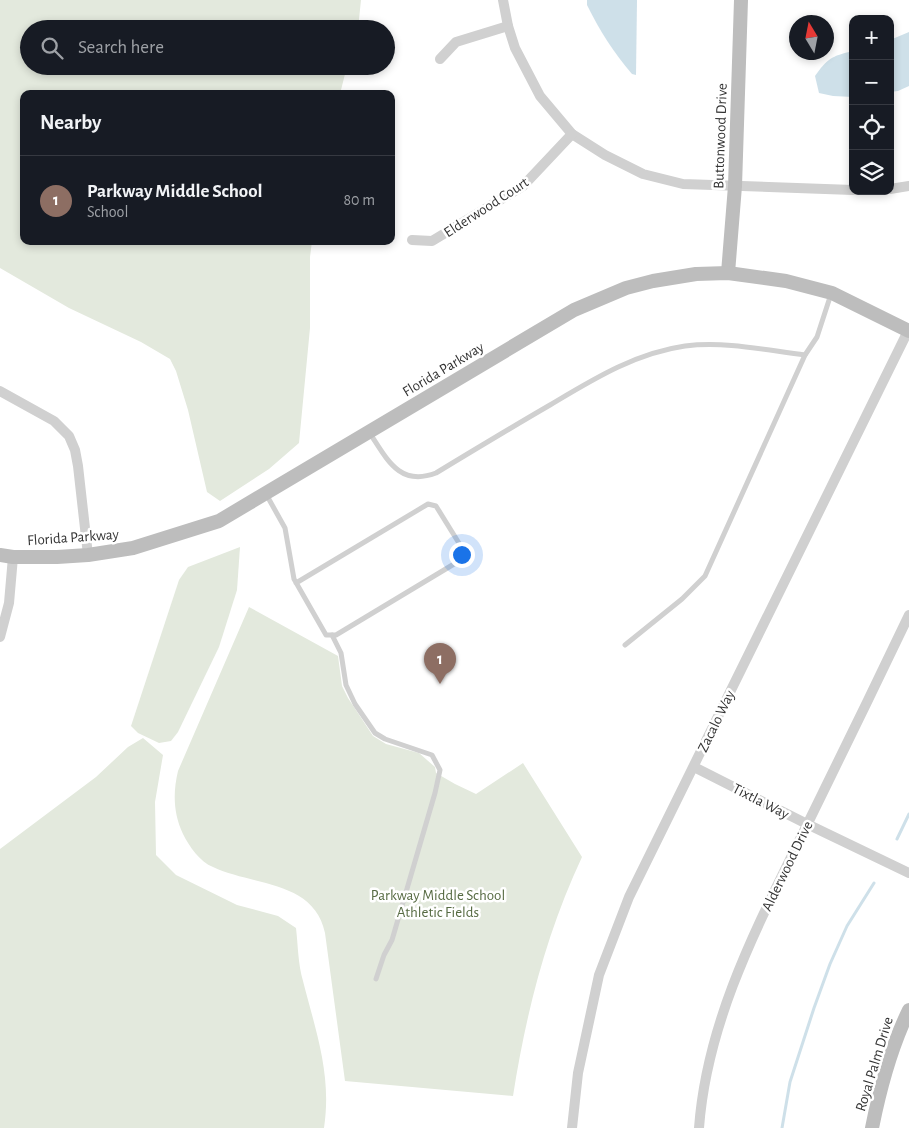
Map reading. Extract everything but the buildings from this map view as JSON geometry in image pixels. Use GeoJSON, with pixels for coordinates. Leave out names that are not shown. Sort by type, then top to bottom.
{"type":"FeatureCollection","features":[{"type":"Feature","properties":{"kind":"street"},"geometry":{"type":"LineString","coordinates":[[503,0],[515,48],[540,96],[572,134],[605,155],[643,174],[683,184],[849,190]]}},
{"type":"Feature","properties":{"kind":"street","name":"Buttonwood Drive"},"geometry":{"type":"LineString","coordinates":[[728,273],[735,186],[741,0]]}},
{"type":"Feature","properties":{"kind":"street"},"geometry":{"type":"LineString","coordinates":[[440,59],[456,42],[508,26]]}},
{"type":"Feature","properties":{"kind":"street","name":"Elderwood Court"},"geometry":{"type":"LineString","coordinates":[[412,240],[432,241],[524,186],[572,134]]}},
{"type":"Feature","properties":{"kind":"street"},"geometry":{"type":"LineString","coordinates":[[894,188],[909,186]]}},
{"type":"Feature","properties":{"kind":"street","name":"Florida Parkway"},"geometry":{"type":"LineString","coordinates":[[6,556],[88,555],[133,548],[219,522],[574,310],[604,296],[653,281],[696,274],[728,273],[786,281],[832,293],[908,331]]}},
{"type":"Feature","properties":{"kind":"street","name":"Zacalo Way"},"geometry":{"type":"LineString","coordinates":[[572,1128],[578,1073],[599,975],[629,897],[908,331]]}},
{"type":"Feature","properties":{"kind":"street"},"geometry":{"type":"LineString","coordinates":[[0,391],[54,421],[70,436],[78,466],[88,555]]}},
{"type":"Feature","properties":{"kind":"street"},"geometry":{"type":"LineString","coordinates":[[0,637],[9,603],[6,556]]}},
{"type":"Feature","properties":{"kind":"street","name":"Alderwood Drive"},"geometry":{"type":"LineString","coordinates":[[699,1128],[708,1069],[721,1018],[751,937],[909,615]]}},
{"type":"Feature","properties":{"kind":"street","name":"Tixtla Way"},"geometry":{"type":"LineString","coordinates":[[694,767],[909,873]]}},
{"type":"Feature","properties":{"kind":"street","name":"Royal Palm Drive"},"geometry":{"type":"LineString","coordinates":[[872,1128],[889,1061],[909,1010]]}},
{"type":"Feature","properties":{"kind":"lane"},"geometry":{"type":"LineString","coordinates":[[625,645],[682,599],[705,576],[805,355],[817,337],[832,293]]}},
{"type":"Feature","properties":{"kind":"lane"},"geometry":{"type":"LineString","coordinates":[[369,432],[394,468],[411,477],[419,478],[436,473],[593,380],[628,362],[653,352],[692,346],[734,345],[805,355]]}},
{"type":"Feature","properties":{"kind":"lane"},"geometry":{"type":"LineString","coordinates":[[266,494],[284,528],[294,579],[296,583],[326,635],[336,635],[459,561],[464,556],[462,548],[436,506],[428,504],[296,583]]}},
{"type":"Feature","properties":{"kind":"lane"},"geometry":{"type":"LineString","coordinates":[[332,635],[342,654],[346,685],[355,704],[375,733],[386,739],[432,755],[440,770],[392,940],[384,955],[376,979]]}},
{"type":"Feature","properties":{"kind":"green space"},"geometry":{"type":"Polygon","coordinates":[[[0,0],[361,0],[359,20],[20,20],[20,75],[345,75],[341,90],[20,90],[20,245],[312,245],[310,328],[299,443],[269,469],[220,501],[207,492],[188,410],[176,371],[170,359],[141,342],[69,308],[0,268],[0,0]]]}},
{"type":"Feature","properties":{"kind":"green space"},"geometry":{"type":"Polygon","coordinates":[[[240,547],[237,590],[219,647],[178,732],[171,741],[159,743],[138,733],[131,726],[179,580],[188,567],[240,547]]]}},
{"type":"Feature","properties":{"kind":"green space","name":"Parkway Middle School Athletic Fields"},"geometry":{"type":"Polygon","coordinates":[[[249,607],[338,656],[342,686],[373,736],[386,744],[419,753],[435,767],[436,773],[455,784],[476,794],[523,763],[582,857],[558,915],[539,974],[524,1034],[513,1096],[345,1081],[325,933],[319,916],[308,903],[280,887],[229,873],[208,865],[195,853],[185,839],[176,810],[175,787],[178,771],[249,607]]]}},
{"type":"Feature","properties":{"kind":"green space"},"geometry":{"type":"Polygon","coordinates":[[[143,738],[163,755],[155,802],[156,855],[176,875],[237,905],[278,916],[296,928],[301,975],[324,1072],[326,1109],[324,1128],[0,1128],[0,849],[96,777],[128,747],[143,738]]]}},
{"type":"Feature","properties":{"kind":"shaded area"},"geometry":{"type":"Polygon","coordinates":[[[587,0],[637,0],[636,75],[632,74],[607,41],[587,5],[587,0]]]}},
{"type":"Feature","properties":{"kind":"shaded area"},"geometry":{"type":"Polygon","coordinates":[[[909,32],[909,86],[894,92],[894,60],[894,38],[909,32]]]}},
{"type":"Feature","properties":{"kind":"shaded area"},"geometry":{"type":"Polygon","coordinates":[[[849,52],[849,97],[819,93],[815,76],[829,60],[834,60],[834,57],[849,52]]]}},
{"type":"Feature","properties":{"kind":"waterway"},"geometry":{"type":"LineString","coordinates":[[897,839],[909,814]]}},
{"type":"Feature","properties":{"kind":"waterway"},"geometry":{"type":"LineString","coordinates":[[782,1128],[790,1082],[830,964],[847,926],[874,883]]}},
{"type":"Feature","properties":{"kind":"place","name":"Parkway Middle School"},"geometry":{"type":"Point","coordinates":[440,684]}}]}
